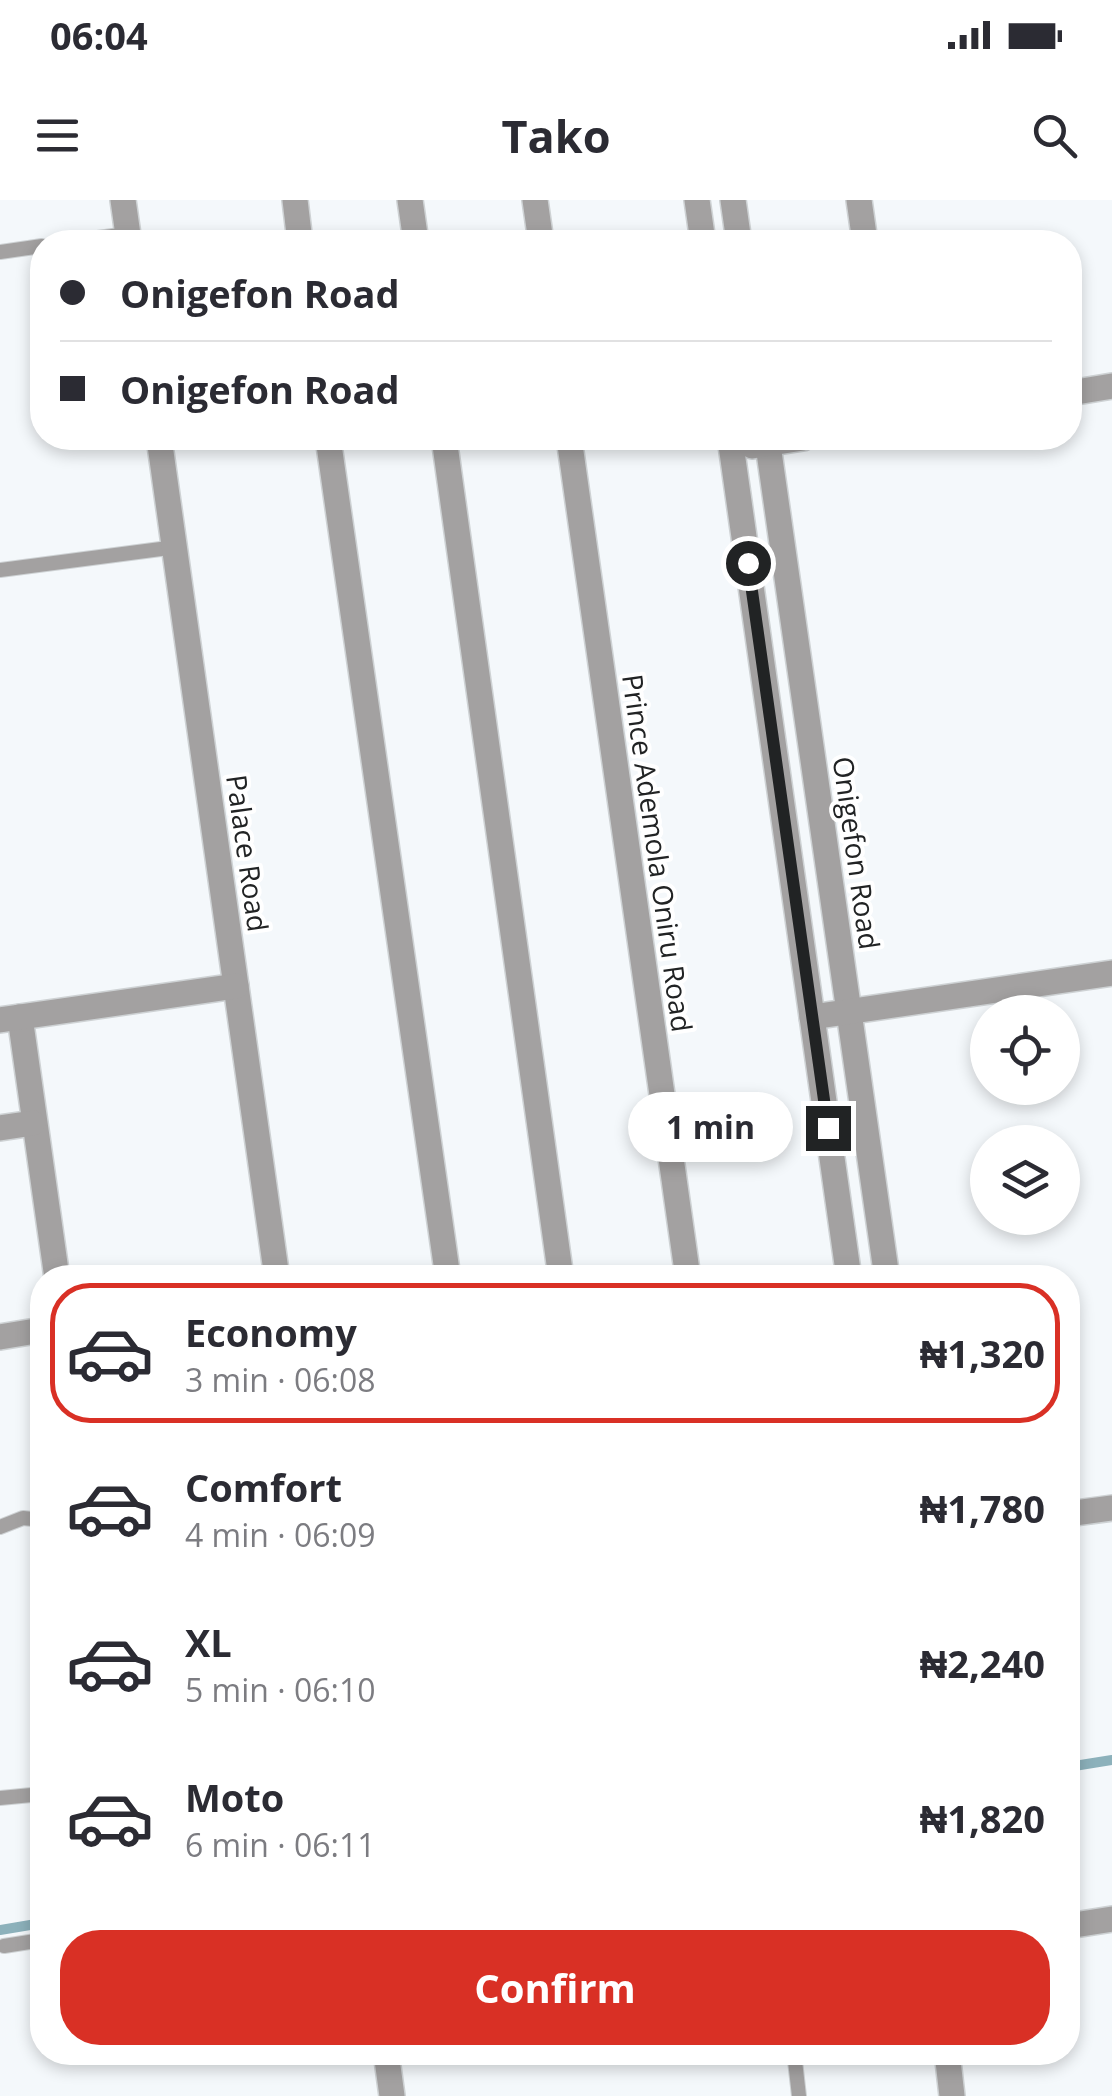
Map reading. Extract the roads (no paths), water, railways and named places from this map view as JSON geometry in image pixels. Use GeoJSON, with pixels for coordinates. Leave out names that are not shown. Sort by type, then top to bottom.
{"type":"FeatureCollection","features":[{"type":"Feature","properties":{"kind":"street"},"geometry":{"type":"LineString","coordinates":[[123,200],[128,230]]}},
{"type":"Feature","properties":{"kind":"street"},"geometry":{"type":"LineString","coordinates":[[294,200],[298,230]]}},
{"type":"Feature","properties":{"kind":"street"},"geometry":{"type":"LineString","coordinates":[[410,200],[414,230]]}},
{"type":"Feature","properties":{"kind":"street"},"geometry":{"type":"LineString","coordinates":[[535,200],[539,230]]}},
{"type":"Feature","properties":{"kind":"street"},"geometry":{"type":"LineString","coordinates":[[697,200],[701,230]]}},
{"type":"Feature","properties":{"kind":"street"},"geometry":{"type":"LineString","coordinates":[[733,200],[737,230]]}},
{"type":"Feature","properties":{"kind":"street"},"geometry":{"type":"LineString","coordinates":[[859,200],[863,230]]}},
{"type":"Feature","properties":{"kind":"street"},"geometry":{"type":"LineString","coordinates":[[1082,391],[1112,386]]}},
{"type":"Feature","properties":{"kind":"street","name":"Palace Road"},"geometry":{"type":"LineString","coordinates":[[161,450],[275,1265]]}},
{"type":"Feature","properties":{"kind":"street"},"geometry":{"type":"LineString","coordinates":[[330,450],[446,1265]]}},
{"type":"Feature","properties":{"kind":"street"},"geometry":{"type":"LineString","coordinates":[[446,450],[560,1265]]}},
{"type":"Feature","properties":{"kind":"street","name":"Prince Ademola Oniru Road"},"geometry":{"type":"LineString","coordinates":[[571,450],[686,1265]]}},
{"type":"Feature","properties":{"kind":"street"},"geometry":{"type":"LineString","coordinates":[[732,450],[846,1265]]}},
{"type":"Feature","properties":{"kind":"street","name":"Onigefon Road"},"geometry":{"type":"LineString","coordinates":[[769,450],[885,1265]]}},
{"type":"Feature","properties":{"kind":"street"},"geometry":{"type":"LineString","coordinates":[[812,1017],[1112,973]]}},
{"type":"Feature","properties":{"kind":"street"},"geometry":{"type":"LineString","coordinates":[[54,1265],[33,1123],[10,1019],[236,986]]}},
{"type":"Feature","properties":{"kind":"street"},"geometry":{"type":"LineString","coordinates":[[0,1128],[33,1123]]}},
{"type":"Feature","properties":{"kind":"street"},"geometry":{"type":"LineString","coordinates":[[0,1337],[30,1332]]}},
{"type":"Feature","properties":{"kind":"street"},"geometry":{"type":"LineString","coordinates":[[1080,1512],[1112,1508]]}},
{"type":"Feature","properties":{"kind":"street"},"geometry":{"type":"LineString","coordinates":[[1080,1924],[1112,1919]]}},
{"type":"Feature","properties":{"kind":"street"},"geometry":{"type":"LineString","coordinates":[[388,2065],[392,2096]]}},
{"type":"Feature","properties":{"kind":"street"},"geometry":{"type":"LineString","coordinates":[[948,2065],[952,2096]]}},
{"type":"Feature","properties":{"kind":"lane"},"geometry":{"type":"LineString","coordinates":[[0,252],[30,248]]}},
{"type":"Feature","properties":{"kind":"lane"},"geometry":{"type":"LineString","coordinates":[[0,570],[176,547]]}},
{"type":"Feature","properties":{"kind":"lane"},"geometry":{"type":"LineString","coordinates":[[0,1527],[30,1519]]}},
{"type":"Feature","properties":{"kind":"lane"},"geometry":{"type":"LineString","coordinates":[[0,1798],[30,1795]]}},
{"type":"Feature","properties":{"kind":"lane"},"geometry":{"type":"LineString","coordinates":[[4,1946],[30,1942]]}},
{"type":"Feature","properties":{"kind":"lane"},"geometry":{"type":"LineString","coordinates":[[795,2065],[799,2096]]}},
{"type":"Feature","properties":{"kind":"waterway"},"geometry":{"type":"LineString","coordinates":[[1080,1765],[1112,1760]]}},
{"type":"Feature","properties":{"kind":"waterway"},"geometry":{"type":"LineString","coordinates":[[0,1930],[30,1925]]}}]}
